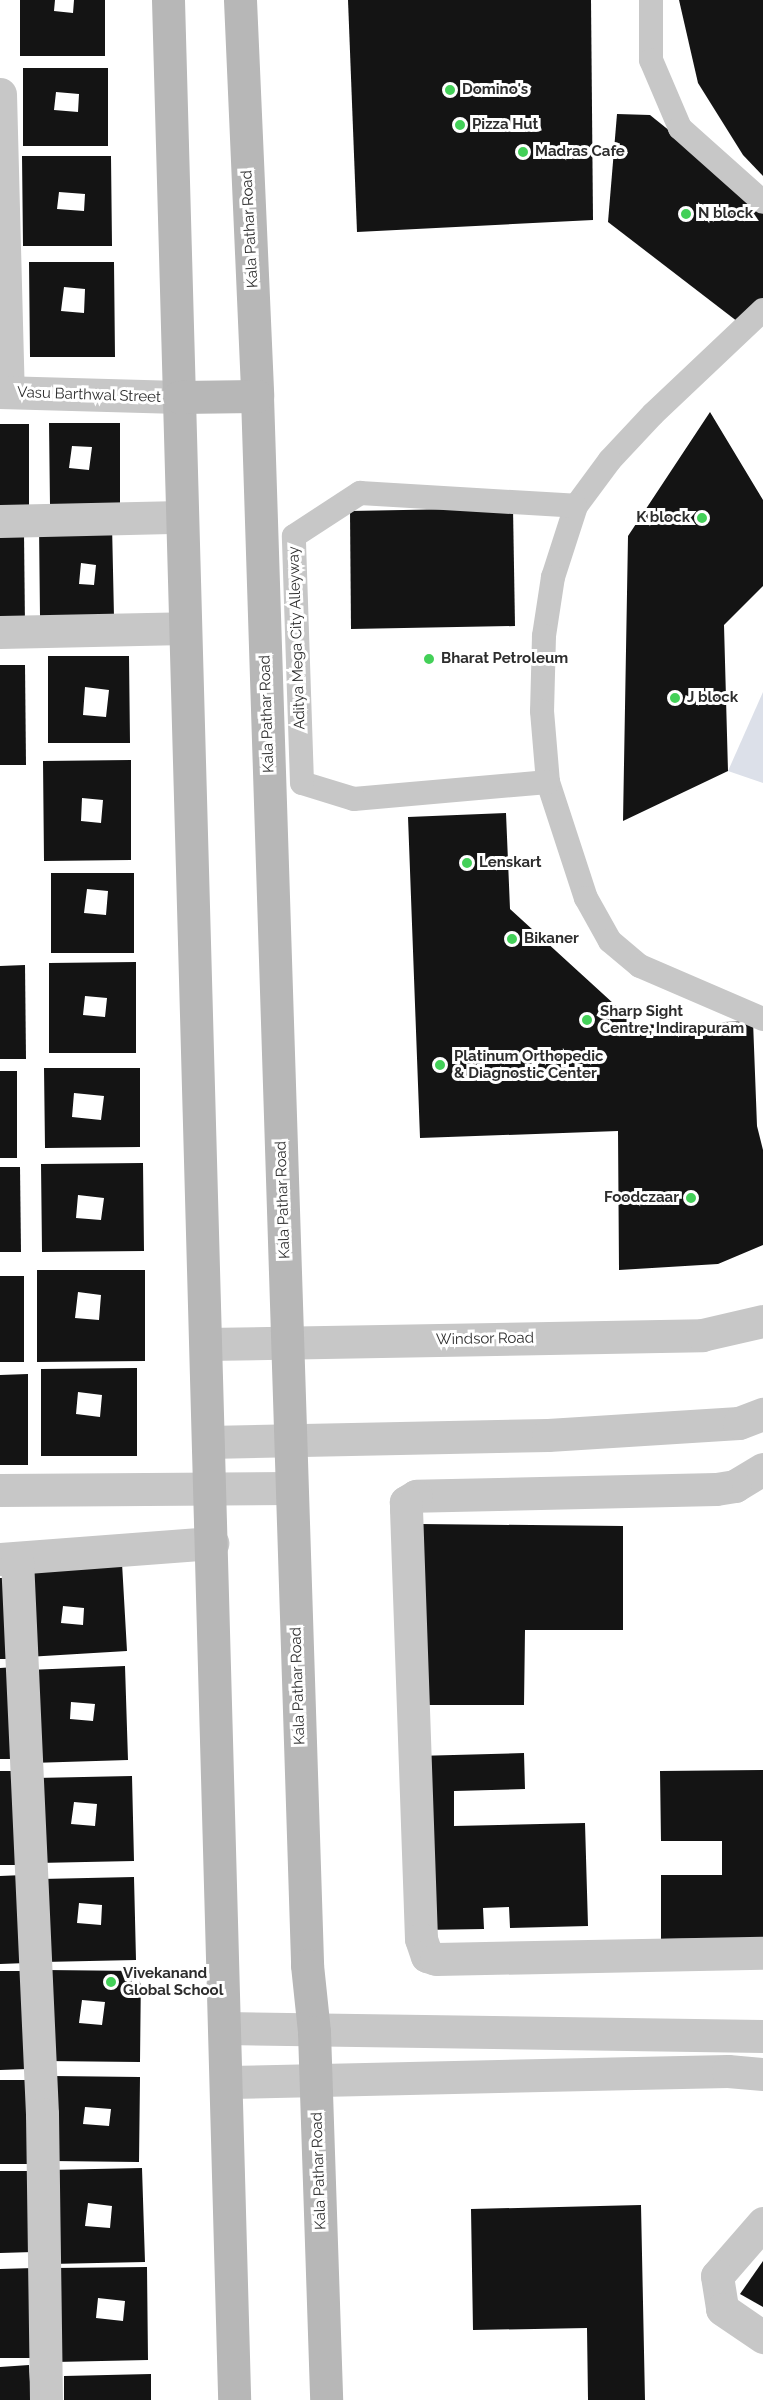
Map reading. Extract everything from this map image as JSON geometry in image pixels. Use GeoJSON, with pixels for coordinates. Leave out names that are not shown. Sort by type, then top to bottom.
{"type":"FeatureCollection","features":[{"type":"Feature","properties":{"kind":"street"},"geometry":{"type":"LineString","coordinates":[[168,0],[228,2082],[234,2400]]}},
{"type":"Feature","properties":{"kind":"street","name":"Kala Pathar Road"},"geometry":{"type":"LineString","coordinates":[[240,0],[257,396],[307,1965],[314,2032],[326,2400]]}},
{"type":"Feature","properties":{"kind":"street"},"geometry":{"type":"LineString","coordinates":[[0,94],[4,392]]}},
{"type":"Feature","properties":{"kind":"street","name":"Vasu Barthwal Street"},"geometry":{"type":"LineString","coordinates":[[4,392],[179,397]]}},
{"type":"Feature","properties":{"kind":"street"},"geometry":{"type":"LineString","coordinates":[[179,397],[257,396]]}},
{"type":"Feature","properties":{"kind":"street"},"geometry":{"type":"LineString","coordinates":[[0,521],[183,517]]}},
{"type":"Feature","properties":{"kind":"street"},"geometry":{"type":"LineString","coordinates":[[0,632],[185,628]]}},
{"type":"Feature","properties":{"kind":"street","name":"Windsor Road"},"geometry":{"type":"LineString","coordinates":[[206,1344],[702,1335],[763,1321]]}},
{"type":"Feature","properties":{"kind":"street"},"geometry":{"type":"LineString","coordinates":[[208,1442],[548,1435],[739,1423],[763,1414]]}},
{"type":"Feature","properties":{"kind":"street"},"geometry":{"type":"LineString","coordinates":[[763,1469],[735,1486],[716,1489],[416,1496],[406,1502],[406,1509],[421,1939],[427,1956],[436,1959],[763,1953]]}},
{"type":"Feature","properties":{"kind":"street"},"geometry":{"type":"LineString","coordinates":[[0,1490],[291,1488]]}},
{"type":"Feature","properties":{"kind":"street"},"geometry":{"type":"LineString","coordinates":[[46,2400],[42,2114],[8,1559],[212,1543]]}},
{"type":"Feature","properties":{"kind":"street"},"geometry":{"type":"LineString","coordinates":[[225,2028],[314,2032],[763,2036]]}},
{"type":"Feature","properties":{"kind":"street"},"geometry":{"type":"LineString","coordinates":[[228,2082],[728,2071],[763,2074]]}},
{"type":"Feature","properties":{"kind":"street"},"geometry":{"type":"LineString","coordinates":[[763,2223],[717,2276],[722,2309],[763,2337]]}},
{"type":"Feature","properties":{"kind":"lane"},"geometry":{"type":"LineString","coordinates":[[651,0],[651,60],[680,128],[763,202]]}},
{"type":"Feature","properties":{"kind":"lane"},"geometry":{"type":"LineString","coordinates":[[763,310],[653,414],[610,460],[576,506],[553,576],[544,636],[542,711],[548,782],[586,898],[610,941],[640,966],[763,1019]]}},
{"type":"Feature","properties":{"kind":"lane","name":"Aditya Mega City Alleyway"},"geometry":{"type":"LineString","coordinates":[[302,783],[294,536],[360,493],[576,506]]}},
{"type":"Feature","properties":{"kind":"lane"},"geometry":{"type":"LineString","coordinates":[[270,785],[302,783],[354,799],[548,782]]}},
{"type":"Feature","properties":{"kind":"shaded area"},"geometry":{"type":"Polygon","coordinates":[[[763,692],[763,783],[728,771],[763,692]]]}},
{"type":"Feature","properties":{"kind":"building"},"geometry":{"type":"Polygon","coordinates":[[[20,0],[55,0],[54,11],[73,13],[74,0],[105,0],[105,56],[20,56],[20,0]]]}},
{"type":"Feature","properties":{"kind":"building"},"geometry":{"type":"Polygon","coordinates":[[[348,0],[591,0],[593,220],[357,232],[348,0]]]}},
{"type":"Feature","properties":{"kind":"building"},"geometry":{"type":"Polygon","coordinates":[[[679,0],[763,0],[763,176],[743,155],[698,83],[679,0]]]}},
{"type":"Feature","properties":{"kind":"building"},"geometry":{"type":"Polygon","coordinates":[[[23,68],[108,68],[108,146],[23,146],[23,68]],[[56,92],[54,110],[78,112],[79,94],[56,92]]]}},
{"type":"Feature","properties":{"kind":"building","name":"N block"},"geometry":{"type":"Polygon","coordinates":[[[617,114],[650,115],[763,206],[763,306],[742,325],[608,222],[617,114]]]}},
{"type":"Feature","properties":{"kind":"building"},"geometry":{"type":"Polygon","coordinates":[[[22,156],[111,156],[112,246],[23,246],[22,156]],[[59,192],[57,209],[84,211],[85,194],[59,192]]]}},
{"type":"Feature","properties":{"kind":"building"},"geometry":{"type":"Polygon","coordinates":[[[29,262],[114,262],[115,357],[30,357],[29,262]],[[64,287],[61,311],[84,313],[85,289],[64,287]]]}},
{"type":"Feature","properties":{"kind":"building"},"geometry":{"type":"Polygon","coordinates":[[[710,412],[763,500],[763,586],[724,625],[728,771],[623,821],[628,536],[710,412]]]}},
{"type":"Feature","properties":{"kind":"building"},"geometry":{"type":"Polygon","coordinates":[[[49,423],[120,423],[120,506],[50,506],[49,423]],[[72,446],[69,468],[89,470],[92,447],[72,446]]]}},
{"type":"Feature","properties":{"kind":"building"},"geometry":{"type":"Polygon","coordinates":[[[0,424],[29,424],[29,507],[0,507],[0,424]]]}},
{"type":"Feature","properties":{"kind":"building"},"geometry":{"type":"Polygon","coordinates":[[[513,508],[515,626],[351,629],[350,511],[513,508]]]}},
{"type":"Feature","properties":{"kind":"building"},"geometry":{"type":"Polygon","coordinates":[[[112,524],[114,617],[40,617],[39,525],[112,524]],[[81,563],[79,584],[94,585],[96,565],[81,563]]]}},
{"type":"Feature","properties":{"kind":"building"},"geometry":{"type":"Polygon","coordinates":[[[0,533],[24,533],[25,627],[0,627],[0,533]]]}},
{"type":"Feature","properties":{"kind":"building"},"geometry":{"type":"Polygon","coordinates":[[[48,656],[129,656],[130,743],[48,743],[48,656]],[[85,687],[83,715],[106,717],[109,690],[85,687]]]}},
{"type":"Feature","properties":{"kind":"building"},"geometry":{"type":"Polygon","coordinates":[[[0,665],[25,665],[26,765],[0,765],[0,665]]]}},
{"type":"Feature","properties":{"kind":"building"},"geometry":{"type":"Polygon","coordinates":[[[131,760],[131,860],[44,861],[43,761],[131,760]],[[82,798],[81,821],[101,823],[103,800],[82,798]]]}},
{"type":"Feature","properties":{"kind":"building"},"geometry":{"type":"Polygon","coordinates":[[[506,813],[510,909],[637,1025],[753,1021],[757,1126],[763,1150],[763,1245],[718,1264],[619,1270],[618,1131],[420,1138],[408,817],[506,813]]]}},
{"type":"Feature","properties":{"kind":"building"},"geometry":{"type":"Polygon","coordinates":[[[51,873],[134,873],[134,953],[51,953],[51,873]],[[87,889],[84,913],[106,915],[108,891],[87,889]]]}},
{"type":"Feature","properties":{"kind":"building"},"geometry":{"type":"Polygon","coordinates":[[[136,962],[136,1053],[49,1053],[49,963],[136,962]],[[85,996],[83,1015],[105,1017],[107,998],[85,996]]]}},
{"type":"Feature","properties":{"kind":"building"},"geometry":{"type":"Polygon","coordinates":[[[25,965],[26,1059],[0,1059],[0,966],[25,965]]]}},
{"type":"Feature","properties":{"kind":"building"},"geometry":{"type":"Polygon","coordinates":[[[44,1068],[140,1068],[140,1147],[45,1148],[44,1068]],[[74,1093],[72,1117],[101,1120],[104,1096],[74,1093]]]}},
{"type":"Feature","properties":{"kind":"building"},"geometry":{"type":"Polygon","coordinates":[[[0,1071],[17,1071],[17,1158],[0,1158],[0,1071]]]}},
{"type":"Feature","properties":{"kind":"building"},"geometry":{"type":"Polygon","coordinates":[[[143,1163],[144,1251],[42,1252],[41,1164],[143,1163]],[[78,1195],[76,1218],[101,1220],[104,1198],[78,1195]]]}},
{"type":"Feature","properties":{"kind":"building"},"geometry":{"type":"Polygon","coordinates":[[[0,1167],[20,1167],[21,1252],[0,1252],[0,1167]]]}},
{"type":"Feature","properties":{"kind":"building"},"geometry":{"type":"Polygon","coordinates":[[[37,1270],[145,1270],[145,1361],[37,1362],[37,1270]],[[78,1292],[75,1318],[99,1320],[101,1295],[78,1292]]]}},
{"type":"Feature","properties":{"kind":"building"},"geometry":{"type":"Polygon","coordinates":[[[0,1276],[24,1276],[24,1362],[0,1362],[0,1276]]]}},
{"type":"Feature","properties":{"kind":"building"},"geometry":{"type":"Polygon","coordinates":[[[137,1368],[137,1456],[41,1456],[41,1369],[137,1368]],[[78,1392],[76,1414],[100,1417],[102,1395],[78,1392]]]}},
{"type":"Feature","properties":{"kind":"building"},"geometry":{"type":"Polygon","coordinates":[[[28,1374],[28,1465],[0,1465],[0,1375],[28,1374]]]}},
{"type":"Feature","properties":{"kind":"building"},"geometry":{"type":"Polygon","coordinates":[[[421,1524],[623,1526],[623,1630],[525,1630],[524,1705],[420,1705],[421,1524]]]}},
{"type":"Feature","properties":{"kind":"building"},"geometry":{"type":"Polygon","coordinates":[[[122,1563],[127,1651],[27,1657],[22,1568],[122,1563]],[[63,1606],[61,1623],[83,1625],[84,1608],[63,1606]]]}},
{"type":"Feature","properties":{"kind":"building"},"geometry":{"type":"Polygon","coordinates":[[[0,1578],[12,1578],[17,1659],[0,1659],[0,1578]]]}},
{"type":"Feature","properties":{"kind":"building"},"geometry":{"type":"Polygon","coordinates":[[[125,1666],[128,1760],[31,1763],[28,1670],[125,1666]],[[71,1702],[70,1719],[93,1721],[95,1704],[71,1702]]]}},
{"type":"Feature","properties":{"kind":"building"},"geometry":{"type":"Polygon","coordinates":[[[15,1667],[18,1759],[0,1759],[0,1668],[15,1667]]]}},
{"type":"Feature","properties":{"kind":"building"},"geometry":{"type":"Polygon","coordinates":[[[524,1753],[525,1789],[454,1791],[454,1826],[585,1823],[588,1926],[510,1928],[509,1907],[483,1908],[484,1929],[421,1930],[416,1756],[524,1753]]]}},
{"type":"Feature","properties":{"kind":"building"},"geometry":{"type":"Polygon","coordinates":[[[763,1770],[763,1938],[661,1939],[661,1875],[722,1875],[722,1841],[661,1841],[660,1771],[763,1770]]]}},
{"type":"Feature","properties":{"kind":"building"},"geometry":{"type":"Polygon","coordinates":[[[0,1771],[18,1771],[18,1865],[0,1865],[0,1771]]]}},
{"type":"Feature","properties":{"kind":"building"},"geometry":{"type":"Polygon","coordinates":[[[132,1776],[134,1861],[37,1863],[35,1778],[132,1776]],[[74,1802],[71,1824],[95,1826],[97,1804],[74,1802]]]}},
{"type":"Feature","properties":{"kind":"building"},"geometry":{"type":"Polygon","coordinates":[[[24,1875],[27,1963],[0,1964],[0,1876],[24,1875]]]}},
{"type":"Feature","properties":{"kind":"building"},"geometry":{"type":"Polygon","coordinates":[[[134,1877],[136,1960],[43,1962],[41,1879],[134,1877]],[[79,1903],[77,1923],[101,1925],[102,1905],[79,1903]]]}},
{"type":"Feature","properties":{"kind":"building"},"geometry":{"type":"Polygon","coordinates":[[[45,1970],[141,1971],[140,2062],[44,2061],[45,1970]],[[82,2000],[79,2023],[102,2025],[105,2002],[82,2000]]]}},
{"type":"Feature","properties":{"kind":"building"},"geometry":{"type":"Polygon","coordinates":[[[0,1971],[25,1971],[28,2069],[0,2070],[0,1971]]]}},
{"type":"Feature","properties":{"kind":"building"},"geometry":{"type":"Polygon","coordinates":[[[53,2076],[140,2077],[139,2162],[52,2161],[53,2076]],[[85,2107],[83,2124],[109,2126],[111,2109],[85,2107]]]}},
{"type":"Feature","properties":{"kind":"building"},"geometry":{"type":"Polygon","coordinates":[[[0,2080],[37,2080],[38,2164],[0,2164],[0,2080]]]}},
{"type":"Feature","properties":{"kind":"building"},"geometry":{"type":"Polygon","coordinates":[[[142,2168],[145,2262],[50,2264],[48,2170],[142,2168]],[[88,2203],[85,2226],[110,2228],[112,2206],[88,2203]]]}},
{"type":"Feature","properties":{"kind":"building"},"geometry":{"type":"Polygon","coordinates":[[[0,2171],[32,2171],[33,2252],[0,2253],[0,2171]]]}},
{"type":"Feature","properties":{"kind":"building"},"geometry":{"type":"Polygon","coordinates":[[[641,2205],[645,2400],[588,2400],[587,2328],[473,2330],[471,2209],[641,2205]]]}},
{"type":"Feature","properties":{"kind":"building"},"geometry":{"type":"Polygon","coordinates":[[[763,2261],[763,2307],[740,2294],[763,2261]]]}},
{"type":"Feature","properties":{"kind":"building"},"geometry":{"type":"Polygon","coordinates":[[[147,2267],[148,2360],[55,2362],[54,2268],[147,2267]],[[98,2298],[96,2318],[123,2321],[125,2301],[98,2298]]]}},
{"type":"Feature","properties":{"kind":"building"},"geometry":{"type":"Polygon","coordinates":[[[34,2268],[35,2358],[0,2358],[0,2269],[34,2268]]]}},
{"type":"Feature","properties":{"kind":"building"},"geometry":{"type":"Polygon","coordinates":[[[29,2365],[31,2400],[0,2400],[0,2367],[29,2365]]]}},
{"type":"Feature","properties":{"kind":"building"},"geometry":{"type":"Polygon","coordinates":[[[151,2374],[151,2400],[64,2400],[64,2376],[151,2374]]]}},
{"type":"Feature","properties":{"kind":"place","name":"Domino's"},"geometry":{"type":"Point","coordinates":[450,90]}},
{"type":"Feature","properties":{"kind":"place","name":"Pizza Hut"},"geometry":{"type":"Point","coordinates":[460,125]}},
{"type":"Feature","properties":{"kind":"place","name":"Madras Cafe"},"geometry":{"type":"Point","coordinates":[523,152]}},
{"type":"Feature","properties":{"kind":"place","name":"N block"},"geometry":{"type":"Point","coordinates":[686,214]}},
{"type":"Feature","properties":{"kind":"place","name":"K block"},"geometry":{"type":"Point","coordinates":[702,518]}},
{"type":"Feature","properties":{"kind":"place","name":"Bharat Petroleum"},"geometry":{"type":"Point","coordinates":[429,659]}},
{"type":"Feature","properties":{"kind":"place","name":"J block"},"geometry":{"type":"Point","coordinates":[675,698]}},
{"type":"Feature","properties":{"kind":"place","name":"Lenskart"},"geometry":{"type":"Point","coordinates":[467,863]}},
{"type":"Feature","properties":{"kind":"place","name":"Bikaner"},"geometry":{"type":"Point","coordinates":[512,939]}},
{"type":"Feature","properties":{"kind":"place","name":"Sharp Sight Centre, Indirapuram"},"geometry":{"type":"Point","coordinates":[587,1020]}},
{"type":"Feature","properties":{"kind":"place","name":"Platinum Orthopedic & Diagnostic Center"},"geometry":{"type":"Point","coordinates":[440,1065]}},
{"type":"Feature","properties":{"kind":"place","name":"Foodczaar"},"geometry":{"type":"Point","coordinates":[691,1198]}},
{"type":"Feature","properties":{"kind":"place","name":"Vivekanand Global School"},"geometry":{"type":"Point","coordinates":[111,1982]}}]}
